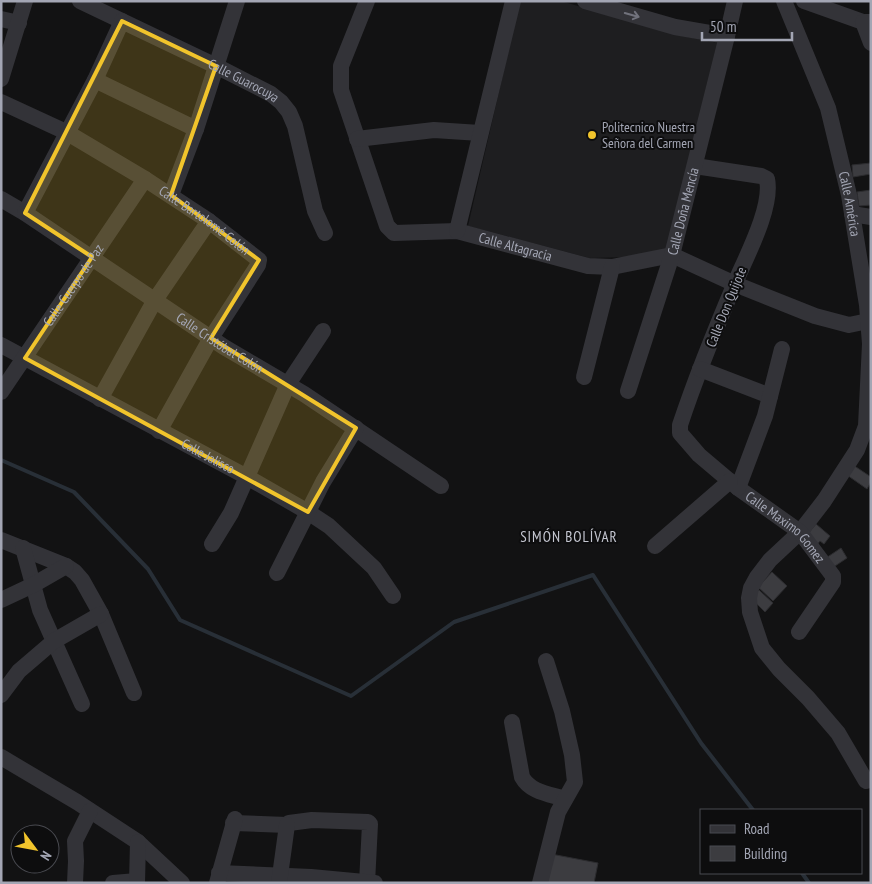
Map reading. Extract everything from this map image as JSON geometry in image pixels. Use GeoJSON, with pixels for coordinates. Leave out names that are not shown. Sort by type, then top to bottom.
{"type":"FeatureCollection","features":[{"type":"Feature","properties":{"kind":"street"},"geometry":{"type":"LineString","coordinates":[[1,79],[25,1]]}},
{"type":"Feature","properties":{"kind":"street","name":"Calle Guarocuya"},"geometry":{"type":"LineString","coordinates":[[80,1],[216,66],[271,94],[281,102],[289,112],[295,126],[315,211],[325,233]]}},
{"type":"Feature","properties":{"kind":"street"},"geometry":{"type":"LineString","coordinates":[[171,195],[196,129],[237,1]]}},
{"type":"Feature","properties":{"kind":"street","name":"Calle Altagracia"},"geometry":{"type":"LineString","coordinates":[[367,1],[341,66],[341,90],[390,230],[394,233],[457,231],[588,266],[612,267],[672,255]]}},
{"type":"Feature","properties":{"kind":"street"},"geometry":{"type":"LineString","coordinates":[[457,231],[513,1]]}},
{"type":"Feature","properties":{"kind":"street"},"geometry":{"type":"LineString","coordinates":[[585,1],[675,27],[727,36]]}},
{"type":"Feature","properties":{"kind":"street","name":"Calle Doña Mencía"},"geometry":{"type":"LineString","coordinates":[[628,391],[672,255],[735,1]]}},
{"type":"Feature","properties":{"kind":"street","name":"Calle América"},"geometry":{"type":"LineString","coordinates":[[784,1],[828,108],[852,214],[868,321],[870,353],[866,426],[857,450],[824,501],[800,532],[763,568],[751,588],[749,598],[750,612],[762,648],[779,670],[808,698],[838,733],[866,781]]}},
{"type":"Feature","properties":{"kind":"street"},"geometry":{"type":"LineString","coordinates":[[804,1],[867,22],[871,44]]}},
{"type":"Feature","properties":{"kind":"street"},"geometry":{"type":"LineString","coordinates":[[1,19],[19,23]]}},
{"type":"Feature","properties":{"kind":"street"},"geometry":{"type":"LineString","coordinates":[[25,213],[95,80],[122,21]]}},
{"type":"Feature","properties":{"kind":"street"},"geometry":{"type":"LineString","coordinates":[[95,80],[196,129]]}},
{"type":"Feature","properties":{"kind":"street","name":"Calle Bartolomé Colón"},"geometry":{"type":"LineString","coordinates":[[1,102],[66,132],[145,179],[209,221],[258,260],[258,265],[211,338],[159,431]]}},
{"type":"Feature","properties":{"kind":"street"},"geometry":{"type":"LineString","coordinates":[[357,139],[434,130],[480,133]]}},
{"type":"Feature","properties":{"kind":"street","name":"Calle Don Quijote"},"geometry":{"type":"LineString","coordinates":[[685,439],[680,432],[680,425],[700,369],[758,231],[769,187],[767,179],[761,176],[695,166]]}},
{"type":"Feature","properties":{"kind":"street","name":"Calle Cuerpo de Paz"},"geometry":{"type":"LineString","coordinates":[[1,392],[145,179]]}},
{"type":"Feature","properties":{"kind":"street","name":"Calle Cristóbal Colón"},"geometry":{"type":"LineString","coordinates":[[1,199],[92,257],[211,338],[288,384],[356,428],[441,486]]}},
{"type":"Feature","properties":{"kind":"street"},"geometry":{"type":"LineString","coordinates":[[852,214],[871,217]]}},
{"type":"Feature","properties":{"kind":"street"},"geometry":{"type":"LineString","coordinates":[[100,399],[155,300],[209,221]]}},
{"type":"Feature","properties":{"kind":"street"},"geometry":{"type":"LineString","coordinates":[[672,255],[735,284],[815,316],[849,325],[868,321]]}},
{"type":"Feature","properties":{"kind":"street"},"geometry":{"type":"LineString","coordinates":[[584,377],[612,267]]}},
{"type":"Feature","properties":{"kind":"street"},"geometry":{"type":"LineString","coordinates":[[212,544],[230,513],[288,384],[323,332]]}},
{"type":"Feature","properties":{"kind":"street","name":"Calle Jalisco"},"geometry":{"type":"LineString","coordinates":[[1,345],[247,477],[308,512],[329,526],[374,568],[392,596]]}},
{"type":"Feature","properties":{"kind":"street"},"geometry":{"type":"LineString","coordinates":[[655,546],[734,484],[765,416],[782,350]]}},
{"type":"Feature","properties":{"kind":"street"},"geometry":{"type":"LineString","coordinates":[[700,369],[770,396]]}},
{"type":"Feature","properties":{"kind":"street"},"geometry":{"type":"LineString","coordinates":[[277,573],[323,482],[356,428]]}},
{"type":"Feature","properties":{"kind":"street","name":"Calle Maximo Gomez"},"geometry":{"type":"LineString","coordinates":[[685,439],[699,455],[734,484],[800,532],[834,578],[799,632]]}},
{"type":"Feature","properties":{"kind":"street"},"geometry":{"type":"LineString","coordinates":[[1,540],[66,566],[82,580],[101,614],[134,693]]}},
{"type":"Feature","properties":{"kind":"street"},"geometry":{"type":"LineString","coordinates":[[23,548],[40,610],[82,704]]}},
{"type":"Feature","properties":{"kind":"street"},"geometry":{"type":"LineString","coordinates":[[1,600],[33,585],[66,566]]}},
{"type":"Feature","properties":{"kind":"street"},"geometry":{"type":"LineString","coordinates":[[1,695],[19,671],[54,641],[101,614]]}},
{"type":"Feature","properties":{"kind":"street"},"geometry":{"type":"LineString","coordinates":[[540,883],[556,820],[575,782],[572,755],[558,695],[546,661]]}},
{"type":"Feature","properties":{"kind":"street"},"geometry":{"type":"LineString","coordinates":[[512,722],[522,777],[526,784],[565,800]]}},
{"type":"Feature","properties":{"kind":"street"},"geometry":{"type":"LineString","coordinates":[[1,758],[138,842],[182,883]]}},
{"type":"Feature","properties":{"kind":"street"},"geometry":{"type":"LineString","coordinates":[[75,883],[75,841],[90,811]]}},
{"type":"Feature","properties":{"kind":"street"},"geometry":{"type":"LineString","coordinates":[[312,820],[370,824],[370,882],[218,878],[234,821],[287,825],[289,823],[312,820]]}},
{"type":"Feature","properties":{"kind":"street"},"geometry":{"type":"LineString","coordinates":[[280,879],[287,825]]}},
{"type":"Feature","properties":{"kind":"street"},"geometry":{"type":"LineString","coordinates":[[113,883],[137,882],[138,842]]}},
{"type":"Feature","properties":{"kind":"highlighted area"},"geometry":{"type":"Polygon","coordinates":[[[122,21],[216,66],[171,195],[259,260],[211,338],[356,428],[308,512],[25,358],[92,257],[25,213],[122,21]]]}},
{"type":"Feature","properties":{"kind":"shaded area","name":"Politecnico Nuestra Señora del Carmen"},"geometry":{"type":"Polygon","coordinates":[[[520,1],[561,1],[673,34],[718,43],[667,249],[630,257],[589,258],[468,226],[520,1]]]}},
{"type":"Feature","properties":{"kind":"building"},"geometry":{"type":"Polygon","coordinates":[[[871,163],[871,174],[853,177],[852,165],[871,163]]]}},
{"type":"Feature","properties":{"kind":"building"},"geometry":{"type":"Polygon","coordinates":[[[871,190],[871,205],[859,206],[857,192],[871,190]]]}},
{"type":"Feature","properties":{"kind":"building"},"geometry":{"type":"Polygon","coordinates":[[[853,465],[871,477],[871,482],[867,489],[847,475],[853,465]]]}},
{"type":"Feature","properties":{"kind":"building"},"geometry":{"type":"Polygon","coordinates":[[[816,524],[830,536],[824,544],[820,541],[816,546],[807,535],[816,524]]]}},
{"type":"Feature","properties":{"kind":"building"},"geometry":{"type":"Polygon","coordinates":[[[841,548],[847,558],[832,568],[826,558],[841,548]]]}},
{"type":"Feature","properties":{"kind":"building"},"geometry":{"type":"Polygon","coordinates":[[[772,572],[787,586],[773,601],[758,587],[772,572]]]}},
{"type":"Feature","properties":{"kind":"building"},"geometry":{"type":"Polygon","coordinates":[[[759,590],[773,603],[765,612],[751,598],[759,590]]]}},
{"type":"Feature","properties":{"kind":"building"},"geometry":{"type":"Polygon","coordinates":[[[551,854],[598,863],[594,883],[547,883],[551,854]]]}},
{"type":"Feature","properties":{"kind":"waterway"},"geometry":{"type":"LineString","coordinates":[[1,460],[74,492],[148,569],[180,620],[351,696],[454,622],[593,575],[701,743],[752,809]]}},
{"type":"Feature","properties":{"kind":"waterway"},"geometry":{"type":"LineString","coordinates":[[803,874],[809,883]]}},
{"type":"Feature","properties":{"kind":"place","name":"Politecnico Nuestra Señora del Carmen"},"geometry":{"type":"Point","coordinates":[592,135]}},
{"type":"Feature","properties":{"kind":"district","name":"SIMÓN BOLÍVAR"},"geometry":{"type":"Point","coordinates":[569,536]}}]}
